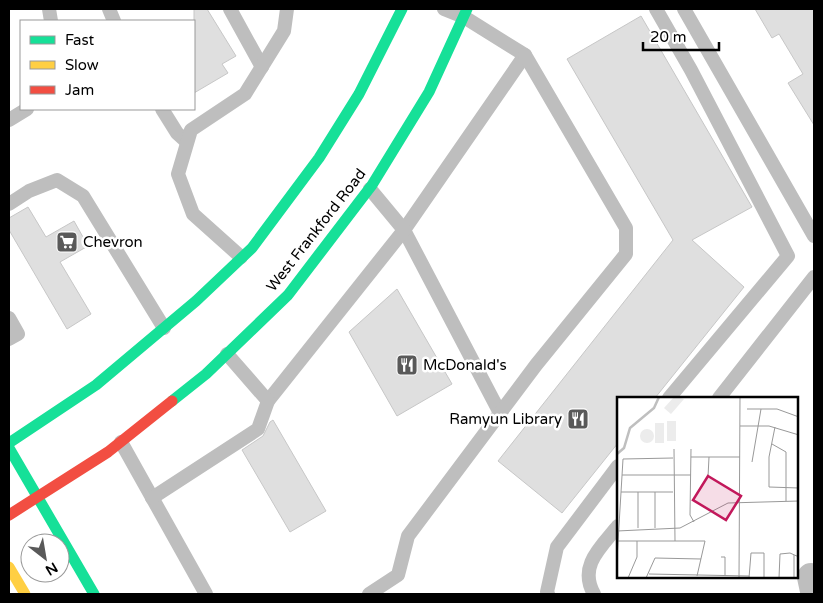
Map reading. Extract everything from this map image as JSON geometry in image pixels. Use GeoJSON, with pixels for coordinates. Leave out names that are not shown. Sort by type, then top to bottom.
{"type":"FeatureCollection","features":[{"type":"Feature","properties":{"kind":"main road"},"geometry":{"type":"LineString","coordinates":[[9,442],[96,386],[196,301],[252,248],[319,158],[359,94],[402,9]]}},
{"type":"Feature","properties":{"kind":"main road","name":"West Frankford Road"},"geometry":{"type":"LineString","coordinates":[[9,515],[37,495],[108,453],[122,442],[206,374],[288,295],[370,189],[429,92],[466,13]]}},
{"type":"Feature","properties":{"kind":"main road"},"geometry":{"type":"LineString","coordinates":[[9,448],[94,594]]}},
{"type":"Feature","properties":{"kind":"main road"},"geometry":{"type":"LineString","coordinates":[[9,567],[25,594]]}},
{"type":"Feature","properties":{"kind":"lane"},"geometry":{"type":"LineString","coordinates":[[230,9],[262,67]]}},
{"type":"Feature","properties":{"kind":"lane"},"geometry":{"type":"LineString","coordinates":[[241,258],[193,214],[178,174],[191,130],[245,94],[284,31],[287,9]]}},
{"type":"Feature","properties":{"kind":"lane"},"geometry":{"type":"LineString","coordinates":[[369,594],[398,575],[408,536],[536,365],[626,254],[626,228],[525,55],[466,13],[444,9]]}},
{"type":"Feature","properties":{"kind":"lane"},"geometry":{"type":"LineString","coordinates":[[656,9],[691,70],[788,256],[670,397]]}},
{"type":"Feature","properties":{"kind":"lane"},"geometry":{"type":"LineString","coordinates":[[684,9],[814,236]]}},
{"type":"Feature","properties":{"kind":"lane"},"geometry":{"type":"LineString","coordinates":[[152,498],[258,429],[268,401],[404,230],[525,55]]}},
{"type":"Feature","properties":{"kind":"lane"},"geometry":{"type":"LineString","coordinates":[[9,120],[26,110]]}},
{"type":"Feature","properties":{"kind":"lane"},"geometry":{"type":"LineString","coordinates":[[163,110],[178,133],[187,142]]}},
{"type":"Feature","properties":{"kind":"lane"},"geometry":{"type":"LineString","coordinates":[[9,204],[28,191],[57,180],[83,196],[164,328]]}},
{"type":"Feature","properties":{"kind":"lane"},"geometry":{"type":"LineString","coordinates":[[370,189],[404,230],[500,413]]}},
{"type":"Feature","properties":{"kind":"lane"},"geometry":{"type":"LineString","coordinates":[[720,397],[814,277]]}},
{"type":"Feature","properties":{"kind":"lane"},"geometry":{"type":"LineString","coordinates":[[9,318],[18,334],[9,339]]}},
{"type":"Feature","properties":{"kind":"lane"},"geometry":{"type":"LineString","coordinates":[[227,354],[268,401]]}},
{"type":"Feature","properties":{"kind":"lane"},"geometry":{"type":"LineString","coordinates":[[122,442],[206,594]]}},
{"type":"Feature","properties":{"kind":"lane"},"geometry":{"type":"LineString","coordinates":[[548,594],[557,547],[617,467]]}},
{"type":"Feature","properties":{"kind":"lane"},"geometry":{"type":"LineString","coordinates":[[594,594],[589,586],[590,562],[617,527]]}},
{"type":"Feature","properties":{"kind":"building"},"geometry":{"type":"Polygon","coordinates":[[[194,9],[207,9],[236,56],[222,64],[228,73],[195,92],[195,20],[194,9]]]}},
{"type":"Feature","properties":{"kind":"building"},"geometry":{"type":"Polygon","coordinates":[[[755,9],[814,9],[814,125],[788,83],[803,74],[779,34],[772,38],[755,9]]]}},
{"type":"Feature","properties":{"kind":"building"},"geometry":{"type":"Polygon","coordinates":[[[641,16],[752,207],[692,240],[744,287],[656,397],[617,397],[617,444],[562,513],[498,461],[673,240],[567,59],[641,16]]]}},
{"type":"Feature","properties":{"kind":"building","name":"Chevron"},"geometry":{"type":"Polygon","coordinates":[[[28,207],[46,237],[74,221],[88,246],[60,262],[91,314],[67,329],[9,230],[9,218],[28,207]]]}},
{"type":"Feature","properties":{"kind":"building"},"geometry":{"type":"Polygon","coordinates":[[[397,289],[452,384],[397,416],[349,332],[397,289]]]}},
{"type":"Feature","properties":{"kind":"building"},"geometry":{"type":"Polygon","coordinates":[[[273,420],[326,511],[290,532],[242,450],[263,436],[273,420]]]}},
{"type":"Feature","properties":{"kind":"traffic: fast"},"geometry":{"type":"LineString","coordinates":[[9,443],[96,385],[196,301],[252,248],[319,158],[359,94],[402,9]]}},
{"type":"Feature","properties":{"kind":"traffic: fast"},"geometry":{"type":"LineString","coordinates":[[172,401],[206,374],[288,295],[372,185],[429,92],[467,9]]}},
{"type":"Feature","properties":{"kind":"traffic: fast"},"geometry":{"type":"LineString","coordinates":[[9,448],[94,594]]}},
{"type":"Feature","properties":{"kind":"traffic: slow"},"geometry":{"type":"LineString","coordinates":[[9,567],[25,594]]}},
{"type":"Feature","properties":{"kind":"traffic: jam"},"geometry":{"type":"LineString","coordinates":[[9,515],[108,452],[172,401]]}},
{"type":"Feature","properties":{"kind":"place","name":"Chevron"},"geometry":{"type":"Point","coordinates":[67,242]}},
{"type":"Feature","properties":{"kind":"place","name":"McDonald's"},"geometry":{"type":"Point","coordinates":[407,365]}},
{"type":"Feature","properties":{"kind":"place","name":"Ramyun Library"},"geometry":{"type":"Point","coordinates":[578,419]}}]}
